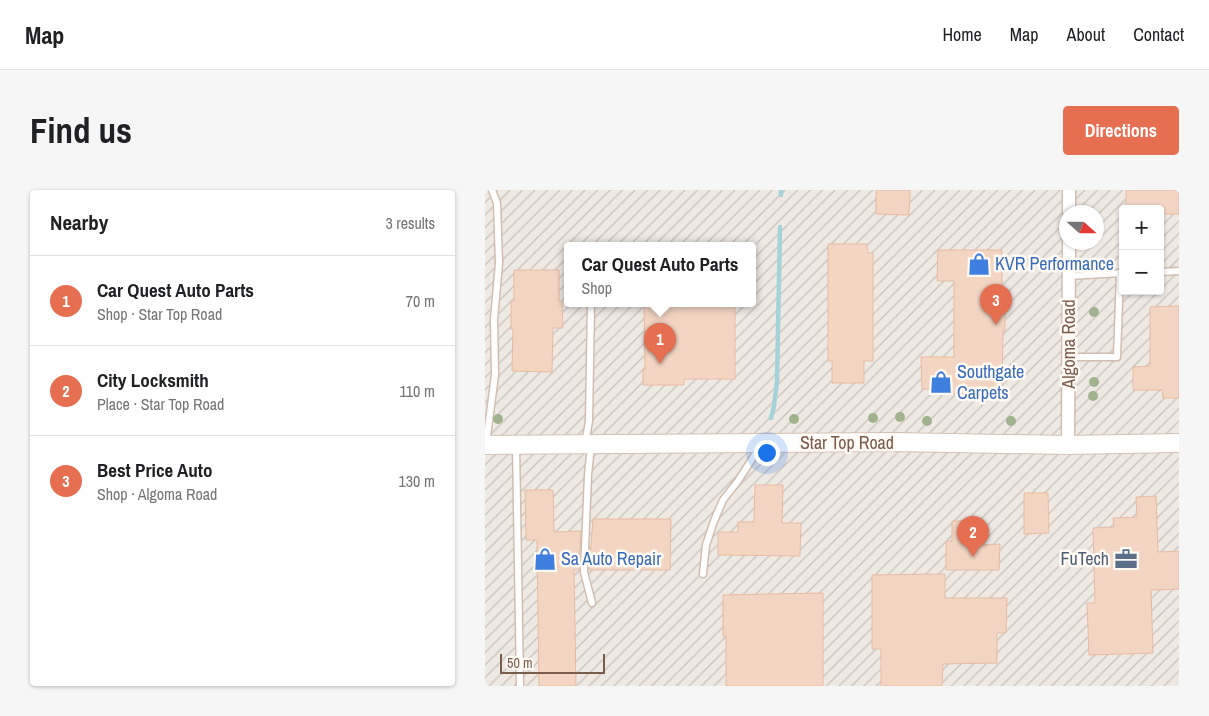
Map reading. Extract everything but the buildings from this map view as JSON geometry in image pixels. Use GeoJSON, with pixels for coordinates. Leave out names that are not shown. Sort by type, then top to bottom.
{"type":"FeatureCollection","features":[{"type":"Feature","properties":{"kind":"street"},"geometry":{"type":"LineString","coordinates":[[1069,190],[1069,205]]}},
{"type":"Feature","properties":{"kind":"street","name":"Algoma Road"},"geometry":{"type":"LineString","coordinates":[[1068,445],[1069,250]]}},
{"type":"Feature","properties":{"kind":"street","name":"Star Top Road"},"geometry":{"type":"LineString","coordinates":[[486,445],[894,442],[1068,445],[1179,443]]}},
{"type":"Feature","properties":{"kind":"lane"},"geometry":{"type":"LineString","coordinates":[[486,445],[495,375],[494,319],[499,263],[497,203],[492,190]]}},
{"type":"Feature","properties":{"kind":"lane"},"geometry":{"type":"LineString","coordinates":[[1164,272],[1179,271]]}},
{"type":"Feature","properties":{"kind":"lane"},"geometry":{"type":"LineString","coordinates":[[1069,276],[1119,273]]}},
{"type":"Feature","properties":{"kind":"lane"},"geometry":{"type":"LineString","coordinates":[[1069,357],[1117,357],[1120,295]]}},
{"type":"Feature","properties":{"kind":"lane"},"geometry":{"type":"LineString","coordinates":[[591,307],[584,572],[592,603]]}},
{"type":"Feature","properties":{"kind":"lane"},"geometry":{"type":"LineString","coordinates":[[703,574],[706,545],[723,500],[738,481],[762,443]]}},
{"type":"Feature","properties":{"kind":"lane"},"geometry":{"type":"LineString","coordinates":[[516,444],[520,686]]}},
{"type":"Feature","properties":{"kind":"shaded area"},"geometry":{"type":"Polygon","coordinates":[[[485,190],[1179,190],[1179,686],[485,686],[485,190]]]}},
{"type":"Feature","properties":{"kind":"waterway"},"geometry":{"type":"LineString","coordinates":[[781,190],[781,195]]}},
{"type":"Feature","properties":{"kind":"waterway"},"geometry":{"type":"LineString","coordinates":[[771,418],[777,381],[780,227]]}},
{"type":"Feature","properties":{"kind":"place","name":"KVR Performance"},"geometry":{"type":"Point","coordinates":[979,264]}},
{"type":"Feature","properties":{"kind":"place","name":"Best Price Auto"},"geometry":{"type":"Point","coordinates":[996,325]}},
{"type":"Feature","properties":{"kind":"place","name":"Car Quest Auto Parts"},"geometry":{"type":"Point","coordinates":[660,364]}},
{"type":"Feature","properties":{"kind":"place","name":"Southgate Carpets"},"geometry":{"type":"Point","coordinates":[941,382]}},
{"type":"Feature","properties":{"kind":"place","name":"City Locksmith"},"geometry":{"type":"Point","coordinates":[973,557]}},
{"type":"Feature","properties":{"kind":"place","name":"Sa Auto Repair"},"geometry":{"type":"Point","coordinates":[545,559]}},
{"type":"Feature","properties":{"kind":"place","name":"FuTech"},"geometry":{"type":"Point","coordinates":[1126,559]}}]}
